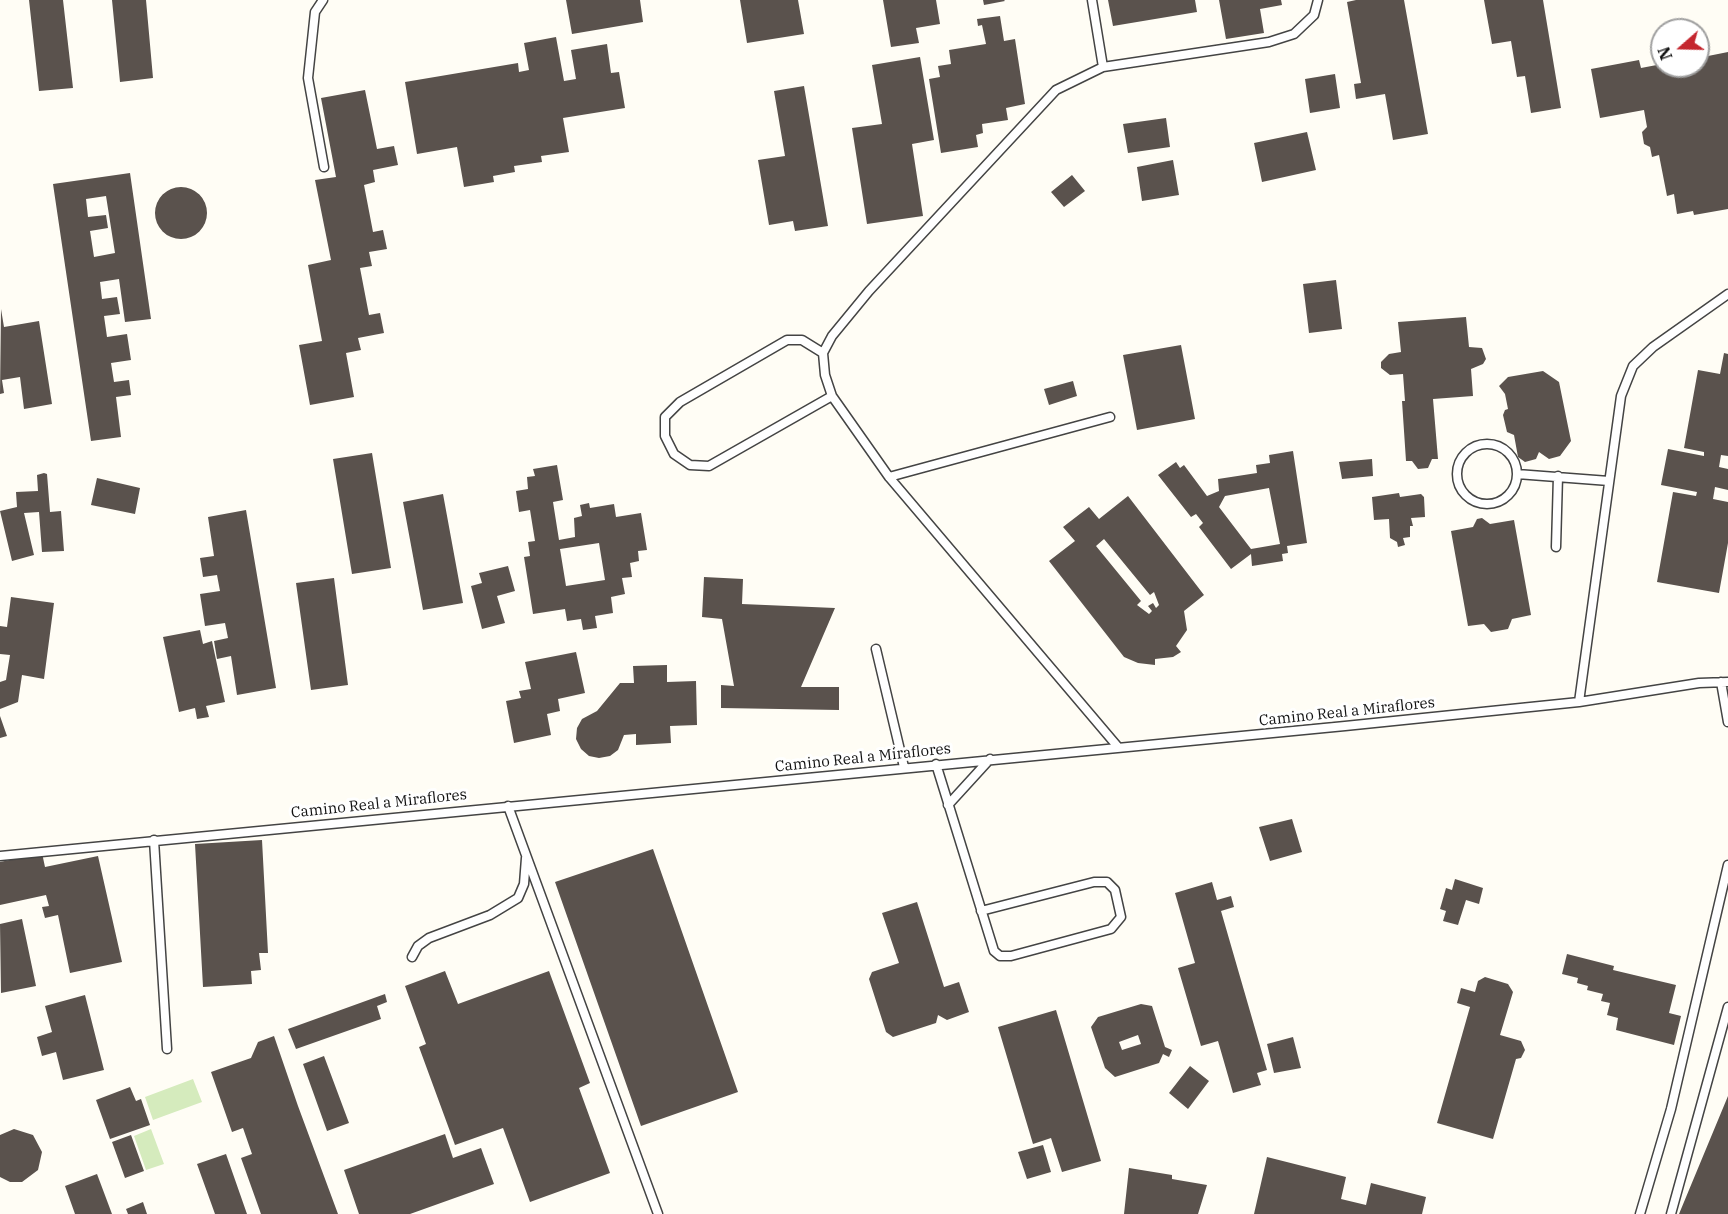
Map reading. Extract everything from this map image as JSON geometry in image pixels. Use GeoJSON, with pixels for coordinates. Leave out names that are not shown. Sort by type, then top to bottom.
{"type":"FeatureCollection","features":[{"type":"Feature","properties":{"kind":"lane"},"geometry":{"type":"LineString","coordinates":[[323,0],[315,12],[308,78],[324,167]]}},
{"type":"Feature","properties":{"kind":"lane"},"geometry":{"type":"LineString","coordinates":[[1092,0],[1103,67]]}},
{"type":"Feature","properties":{"kind":"lane"},"geometry":{"type":"LineString","coordinates":[[1118,747],[889,477],[832,396],[825,375],[823,353],[832,336],[869,291],[1056,90],[1103,67],[1269,42],[1294,34],[1314,15],[1318,0]]}},
{"type":"Feature","properties":{"kind":"lane"},"geometry":{"type":"LineString","coordinates":[[1579,702],[1621,396],[1633,366],[1653,347],[1728,294]]}},
{"type":"Feature","properties":{"kind":"lane"},"geometry":{"type":"LineString","coordinates":[[823,353],[802,340],[787,340],[680,402],[665,417],[665,436],[674,454],[690,465],[709,466],[832,396]]}},
{"type":"Feature","properties":{"kind":"lane"},"geometry":{"type":"LineString","coordinates":[[889,477],[1110,417]]}},
{"type":"Feature","properties":{"kind":"lane"},"geometry":{"type":"LineString","coordinates":[[1484,444],[1494,444],[1510,454],[1517,474],[1510,493],[1492,504],[1472,501],[1459,487],[1456,477],[1457,467],[1466,451],[1484,444]]}},
{"type":"Feature","properties":{"kind":"lane"},"geometry":{"type":"LineString","coordinates":[[1517,474],[1609,481]]}},
{"type":"Feature","properties":{"kind":"lane"},"geometry":{"type":"LineString","coordinates":[[1556,547],[1558,476]]}},
{"type":"Feature","properties":{"kind":"lane"},"geometry":{"type":"LineString","coordinates":[[876,649],[904,767]]}},
{"type":"Feature","properties":{"kind":"lane"},"geometry":{"type":"LineString","coordinates":[[1724,682],[1728,722]]}},
{"type":"Feature","properties":{"kind":"lane","name":"Camino Real a Miraflores"},"geometry":{"type":"LineString","coordinates":[[0,856],[1579,702],[1724,682]]}},
{"type":"Feature","properties":{"kind":"lane"},"geometry":{"type":"LineString","coordinates":[[948,805],[990,759]]}},
{"type":"Feature","properties":{"kind":"lane"},"geometry":{"type":"LineString","coordinates":[[936,764],[993,951],[1000,956],[1011,956],[1111,929],[1121,917],[1115,890],[1107,882],[981,911]]}},
{"type":"Feature","properties":{"kind":"lane"},"geometry":{"type":"LineString","coordinates":[[508,806],[658,1214]]}},
{"type":"Feature","properties":{"kind":"lane"},"geometry":{"type":"LineString","coordinates":[[154,840],[166,1049]]}},
{"type":"Feature","properties":{"kind":"lane"},"geometry":{"type":"LineString","coordinates":[[412,957],[418,946],[429,938],[490,915],[518,898],[524,884],[526,855]]}},
{"type":"Feature","properties":{"kind":"lane"},"geometry":{"type":"LineString","coordinates":[[1641,1214],[1671,1109],[1728,865]]}},
{"type":"Feature","properties":{"kind":"lane"},"geometry":{"type":"LineString","coordinates":[[1671,1214],[1728,1008]]}},
{"type":"Feature","properties":{"kind":"green space"},"geometry":{"type":"Polygon","coordinates":[[[193,1079],[202,1102],[153,1120],[145,1097],[193,1079]]]}},
{"type":"Feature","properties":{"kind":"green space"},"geometry":{"type":"Polygon","coordinates":[[[151,1129],[164,1164],[146,1170],[134,1136],[151,1129]]]}},
{"type":"Feature","properties":{"kind":"building"},"geometry":{"type":"Polygon","coordinates":[[[29,0],[63,0],[73,88],[39,91],[29,0]]]}},
{"type":"Feature","properties":{"kind":"building"},"geometry":{"type":"Polygon","coordinates":[[[112,0],[146,0],[153,78],[120,82],[112,0]]]}},
{"type":"Feature","properties":{"kind":"building"},"geometry":{"type":"Polygon","coordinates":[[[566,0],[640,0],[643,22],[572,34],[566,0]]]}},
{"type":"Feature","properties":{"kind":"building"},"geometry":{"type":"Polygon","coordinates":[[[740,0],[798,0],[804,34],[747,43],[740,0]]]}},
{"type":"Feature","properties":{"kind":"building"},"geometry":{"type":"Polygon","coordinates":[[[883,0],[936,0],[940,24],[916,28],[919,43],[891,47],[883,0]]]}},
{"type":"Feature","properties":{"kind":"building"},"geometry":{"type":"Polygon","coordinates":[[[983,0],[1004,0],[1005,1],[984,5],[983,0]]]}},
{"type":"Feature","properties":{"kind":"building"},"geometry":{"type":"Polygon","coordinates":[[[1108,0],[1195,0],[1197,12],[1113,26],[1108,0]]]}},
{"type":"Feature","properties":{"kind":"building"},"geometry":{"type":"Polygon","coordinates":[[[1219,0],[1281,0],[1282,5],[1260,9],[1264,33],[1226,39],[1219,0]]]}},
{"type":"Feature","properties":{"kind":"building"},"geometry":{"type":"Polygon","coordinates":[[[1404,0],[1428,134],[1393,140],[1385,94],[1356,99],[1354,84],[1361,83],[1347,2],[1404,0]]]}},
{"type":"Feature","properties":{"kind":"building"},"geometry":{"type":"Polygon","coordinates":[[[1484,0],[1543,0],[1561,108],[1531,113],[1525,76],[1517,77],[1511,41],[1492,44],[1484,0]]]}},
{"type":"Feature","properties":{"kind":"building"},"geometry":{"type":"Polygon","coordinates":[[[1000,16],[1004,41],[1015,39],[1025,104],[1006,108],[1008,120],[982,124],[983,133],[976,135],[978,147],[941,153],[929,79],[940,77],[938,66],[951,64],[949,50],[986,44],[982,25],[978,26],[977,19],[1000,16]]]}},
{"type":"Feature","properties":{"kind":"building"},"geometry":{"type":"Polygon","coordinates":[[[556,37],[564,81],[576,79],[571,50],[607,44],[611,73],[619,72],[625,108],[563,118],[569,152],[541,156],[542,162],[514,166],[515,172],[493,176],[494,182],[464,187],[457,147],[417,154],[405,82],[518,63],[519,72],[529,70],[524,43],[556,37]]]}},
{"type":"Feature","properties":{"kind":"building"},"geometry":{"type":"Polygon","coordinates":[[[1728,52],[1728,209],[1694,215],[1693,211],[1677,214],[1674,194],[1667,196],[1659,155],[1652,157],[1650,147],[1644,144],[1642,132],[1647,127],[1644,110],[1600,118],[1591,69],[1639,60],[1641,68],[1650,66],[1650,78],[1710,78],[1710,56],[1728,52]]]}},
{"type":"Feature","properties":{"kind":"building"},"geometry":{"type":"Polygon","coordinates":[[[920,57],[934,140],[912,144],[923,216],[867,224],[852,128],[882,124],[872,65],[920,57]]]}},
{"type":"Feature","properties":{"kind":"building"},"geometry":{"type":"Polygon","coordinates":[[[1335,74],[1340,108],[1310,113],[1305,79],[1335,74]]]}},
{"type":"Feature","properties":{"kind":"building"},"geometry":{"type":"Polygon","coordinates":[[[804,86],[828,226],[795,231],[793,221],[769,225],[758,160],[785,156],[774,91],[804,86]]]}},
{"type":"Feature","properties":{"kind":"building"},"geometry":{"type":"Polygon","coordinates":[[[365,90],[377,149],[394,146],[398,165],[373,170],[375,182],[364,185],[373,232],[383,230],[387,249],[369,252],[372,266],[360,268],[369,315],[380,313],[384,333],[358,338],[361,350],[346,353],[354,397],[310,405],[299,345],[322,341],[308,265],[331,260],[315,180],[336,177],[321,98],[365,90]]]}},
{"type":"Feature","properties":{"kind":"building"},"geometry":{"type":"Polygon","coordinates":[[[1166,118],[1170,147],[1128,153],[1123,124],[1166,118]]]}},
{"type":"Feature","properties":{"kind":"building"},"geometry":{"type":"Polygon","coordinates":[[[1307,132],[1316,170],[1262,182],[1254,143],[1307,132]]]}},
{"type":"Feature","properties":{"kind":"building"},"geometry":{"type":"Polygon","coordinates":[[[1173,160],[1179,195],[1142,201],[1137,167],[1173,160]]]}},
{"type":"Feature","properties":{"kind":"building"},"geometry":{"type":"Polygon","coordinates":[[[130,173],[151,319],[125,322],[119,279],[100,282],[102,299],[117,297],[120,314],[104,316],[107,337],[127,334],[131,360],[111,363],[114,382],[129,380],[131,395],[116,397],[121,437],[91,441],[53,184],[130,173]],[[106,196],[86,199],[88,217],[106,215],[108,228],[90,231],[94,257],[115,253],[106,196]]]}},
{"type":"Feature","properties":{"kind":"building"},"geometry":{"type":"Polygon","coordinates":[[[1072,175],[1085,191],[1064,207],[1051,192],[1072,175]]]}},
{"type":"Feature","properties":{"kind":"building"},"geometry":{"type":"Polygon","coordinates":[[[176,187],[186,187],[200,194],[207,213],[200,232],[186,239],[176,239],[166,235],[159,228],[155,218],[155,208],[159,198],[166,191],[176,187]]]}},
{"type":"Feature","properties":{"kind":"building"},"geometry":{"type":"Polygon","coordinates":[[[1336,280],[1342,329],[1309,333],[1303,284],[1336,280]]]}},
{"type":"Feature","properties":{"kind":"building"},"geometry":{"type":"Polygon","coordinates":[[[1,309],[4,327],[39,321],[52,404],[24,409],[20,377],[2,380],[4,393],[0,394],[1,309]]]}},
{"type":"Feature","properties":{"kind":"building"},"geometry":{"type":"Polygon","coordinates":[[[1466,317],[1469,347],[1482,348],[1486,359],[1483,364],[1471,369],[1473,396],[1433,399],[1438,459],[1432,459],[1428,468],[1418,469],[1412,461],[1406,461],[1402,401],[1405,401],[1403,374],[1390,375],[1381,368],[1381,362],[1389,354],[1401,352],[1398,322],[1466,317]]]}},
{"type":"Feature","properties":{"kind":"building"},"geometry":{"type":"Polygon","coordinates":[[[1181,345],[1195,419],[1137,430],[1123,355],[1181,345]]]}},
{"type":"Feature","properties":{"kind":"building"},"geometry":{"type":"Polygon","coordinates":[[[1724,353],[1728,354],[1728,456],[1721,455],[1719,467],[1728,469],[1728,490],[1715,487],[1713,499],[1728,502],[1728,543],[1719,593],[1657,582],[1673,492],[1696,496],[1697,492],[1661,485],[1668,449],[1704,456],[1704,452],[1684,448],[1698,370],[1720,374],[1724,353]]]}},
{"type":"Feature","properties":{"kind":"building"},"geometry":{"type":"Polygon","coordinates":[[[1543,371],[1559,382],[1571,441],[1560,456],[1549,459],[1539,452],[1536,459],[1525,462],[1518,457],[1514,435],[1507,432],[1503,415],[1508,409],[1505,394],[1499,386],[1508,377],[1543,371]]]}},
{"type":"Feature","properties":{"kind":"building"},"geometry":{"type":"Polygon","coordinates":[[[1073,381],[1077,396],[1049,405],[1044,389],[1073,381]]]}},
{"type":"Feature","properties":{"kind":"building"},"geometry":{"type":"Polygon","coordinates":[[[1293,451],[1307,543],[1287,546],[1288,553],[1282,554],[1283,561],[1252,566],[1251,554],[1231,569],[1199,527],[1203,523],[1196,514],[1191,517],[1158,475],[1176,462],[1180,468],[1184,465],[1207,496],[1219,491],[1218,479],[1257,473],[1256,465],[1270,463],[1269,455],[1293,451]],[[1269,488],[1225,496],[1219,507],[1251,549],[1280,544],[1269,488]]]}},
{"type":"Feature","properties":{"kind":"building"},"geometry":{"type":"Polygon","coordinates":[[[372,453],[391,568],[352,574],[333,459],[372,453]]]}},
{"type":"Feature","properties":{"kind":"building"},"geometry":{"type":"Polygon","coordinates":[[[1372,459],[1373,476],[1342,479],[1339,462],[1372,459]]]}},
{"type":"Feature","properties":{"kind":"building"},"geometry":{"type":"Polygon","coordinates":[[[557,465],[563,500],[553,502],[559,540],[575,537],[574,518],[582,516],[580,505],[589,503],[590,508],[614,504],[616,517],[641,513],[647,550],[638,551],[639,561],[630,563],[632,577],[622,578],[625,594],[611,597],[613,613],[595,616],[597,628],[583,630],[581,619],[567,621],[565,609],[533,614],[524,557],[530,556],[528,542],[535,541],[530,510],[519,512],[516,491],[528,489],[527,477],[535,476],[533,469],[557,465]],[[599,543],[560,549],[566,586],[605,580],[599,543]]]}},
{"type":"Feature","properties":{"kind":"building"},"geometry":{"type":"Polygon","coordinates":[[[47,474],[50,512],[61,511],[64,551],[42,552],[39,512],[24,513],[34,555],[12,561],[0,511],[17,507],[16,492],[38,491],[37,475],[47,474]]]}},
{"type":"Feature","properties":{"kind":"building"},"geometry":{"type":"Polygon","coordinates":[[[97,478],[140,488],[135,514],[91,505],[97,478]]]}},
{"type":"Feature","properties":{"kind":"building"},"geometry":{"type":"Polygon","coordinates":[[[1399,493],[1400,497],[1421,494],[1424,497],[1425,517],[1411,518],[1413,526],[1410,526],[1410,537],[1403,538],[1405,545],[1398,547],[1397,542],[1390,538],[1389,519],[1374,520],[1372,497],[1399,493]]]}},
{"type":"Feature","properties":{"kind":"building"},"geometry":{"type":"Polygon","coordinates":[[[443,494],[463,603],[423,610],[403,502],[443,494]]]}},
{"type":"Feature","properties":{"kind":"building"},"geometry":{"type":"Polygon","coordinates":[[[1128,496],[1204,595],[1184,611],[1187,630],[1176,646],[1181,652],[1173,657],[1155,659],[1155,665],[1138,663],[1124,657],[1049,561],[1075,541],[1063,527],[1089,507],[1099,519],[1128,496]],[[1104,539],[1096,546],[1141,601],[1137,605],[1149,614],[1152,611],[1148,606],[1153,603],[1156,608],[1159,605],[1154,592],[1150,595],[1104,539]]]}},
{"type":"Feature","properties":{"kind":"building"},"geometry":{"type":"Polygon","coordinates":[[[246,510],[276,688],[237,695],[231,656],[217,659],[214,641],[228,638],[225,623],[205,626],[200,594],[220,591],[217,575],[203,577],[200,558],[214,556],[208,517],[246,510]]]}},
{"type":"Feature","properties":{"kind":"building"},"geometry":{"type":"Polygon","coordinates":[[[1482,518],[1490,524],[1514,520],[1531,615],[1512,619],[1508,629],[1491,632],[1484,624],[1468,626],[1451,531],[1473,527],[1477,519],[1482,518]]]}},
{"type":"Feature","properties":{"kind":"building"},"geometry":{"type":"Polygon","coordinates":[[[508,566],[515,591],[497,596],[505,623],[482,629],[471,586],[482,583],[479,573],[508,566]]]}},
{"type":"Feature","properties":{"kind":"building"},"geometry":{"type":"Polygon","coordinates":[[[704,577],[743,579],[742,604],[835,608],[801,687],[839,687],[839,710],[721,708],[721,685],[734,686],[722,619],[702,617],[704,577]]]}},
{"type":"Feature","properties":{"kind":"building"},"geometry":{"type":"Polygon","coordinates":[[[334,578],[348,685],[311,690],[296,583],[334,578]]]}},
{"type":"Feature","properties":{"kind":"building"},"geometry":{"type":"Polygon","coordinates":[[[11,597],[54,603],[44,679],[22,675],[18,702],[0,709],[0,682],[6,680],[10,655],[0,654],[0,626],[7,627],[11,597]]]}},
{"type":"Feature","properties":{"kind":"building"},"geometry":{"type":"Polygon","coordinates":[[[200,630],[203,644],[212,641],[225,702],[206,706],[209,717],[197,719],[195,708],[179,712],[163,637],[200,630]]]}},
{"type":"Feature","properties":{"kind":"building"},"geometry":{"type":"Polygon","coordinates":[[[576,652],[585,693],[558,699],[560,711],[547,714],[551,735],[514,743],[506,701],[521,698],[519,691],[531,689],[525,662],[576,652]]]}},
{"type":"Feature","properties":{"kind":"building"},"geometry":{"type":"Polygon","coordinates":[[[667,665],[667,682],[696,681],[697,725],[670,726],[671,743],[636,745],[636,734],[624,735],[618,750],[610,756],[599,758],[589,756],[581,749],[576,739],[577,728],[582,719],[597,711],[620,683],[634,683],[633,666],[667,665]]]}},
{"type":"Feature","properties":{"kind":"building"},"geometry":{"type":"Polygon","coordinates":[[[0,716],[7,736],[0,738],[0,716]]]}},
{"type":"Feature","properties":{"kind":"building"},"geometry":{"type":"Polygon","coordinates":[[[1292,819],[1302,852],[1270,861],[1259,827],[1292,819]]]}},
{"type":"Feature","properties":{"kind":"building"},"geometry":{"type":"Polygon","coordinates":[[[262,840],[268,953],[259,953],[261,970],[251,971],[252,984],[203,987],[195,844],[262,840]]]}},
{"type":"Feature","properties":{"kind":"building"},"geometry":{"type":"Polygon","coordinates":[[[653,849],[738,1092],[641,1126],[555,882],[653,849]]]}},
{"type":"Feature","properties":{"kind":"building"},"geometry":{"type":"Polygon","coordinates":[[[42,853],[45,867],[98,856],[122,962],[70,973],[58,915],[45,918],[42,907],[49,906],[46,895],[0,905],[0,862],[42,853]]]}},
{"type":"Feature","properties":{"kind":"building"},"geometry":{"type":"Polygon","coordinates":[[[1455,879],[1483,888],[1479,904],[1466,900],[1458,925],[1443,921],[1446,911],[1440,909],[1446,888],[1452,890],[1455,879]]]}},
{"type":"Feature","properties":{"kind":"building"},"geometry":{"type":"Polygon","coordinates":[[[1212,882],[1217,900],[1231,896],[1234,907],[1221,911],[1267,1070],[1257,1073],[1261,1085],[1233,1093],[1218,1041],[1201,1046],[1178,968],[1195,963],[1175,893],[1212,882]]]}},
{"type":"Feature","properties":{"kind":"building"},"geometry":{"type":"Polygon","coordinates":[[[917,902],[944,987],[959,982],[969,1012],[947,1020],[938,1015],[936,1023],[893,1037],[886,1032],[869,979],[872,972],[899,963],[882,913],[917,902]]]}},
{"type":"Feature","properties":{"kind":"building"},"geometry":{"type":"Polygon","coordinates":[[[22,919],[36,986],[1,993],[0,924],[22,919]]]}},
{"type":"Feature","properties":{"kind":"building"},"geometry":{"type":"Polygon","coordinates":[[[1567,954],[1614,966],[1613,970],[1676,985],[1669,1013],[1681,1016],[1674,1045],[1616,1030],[1618,1018],[1607,1015],[1610,1003],[1601,1001],[1603,994],[1587,990],[1588,986],[1577,983],[1578,978],[1562,974],[1567,954]]]}},
{"type":"Feature","properties":{"kind":"building"},"geometry":{"type":"Polygon","coordinates":[[[445,971],[458,1004],[549,971],[590,1083],[579,1088],[610,1173],[530,1202],[503,1128],[455,1145],[419,1047],[426,1044],[405,986],[445,971]]]}},
{"type":"Feature","properties":{"kind":"building"},"geometry":{"type":"Polygon","coordinates":[[[1485,977],[1508,984],[1513,992],[1500,1035],[1521,1041],[1525,1050],[1521,1058],[1516,1059],[1493,1139],[1437,1123],[1470,1007],[1457,1003],[1461,988],[1475,992],[1478,981],[1485,977]]]}},
{"type":"Feature","properties":{"kind":"building"},"geometry":{"type":"Polygon","coordinates":[[[385,994],[387,1002],[377,1006],[381,1019],[296,1049],[288,1029],[385,994]]]}},
{"type":"Feature","properties":{"kind":"building"},"geometry":{"type":"Polygon","coordinates":[[[85,995],[104,1070],[63,1080],[56,1052],[42,1056],[37,1037],[52,1032],[45,1006],[85,995]]]}},
{"type":"Feature","properties":{"kind":"building"},"geometry":{"type":"Polygon","coordinates":[[[1141,1004],[1152,1006],[1165,1047],[1172,1050],[1169,1057],[1163,1054],[1159,1063],[1115,1077],[1105,1068],[1091,1027],[1098,1017],[1141,1004]],[[1138,1035],[1119,1042],[1122,1050],[1141,1044],[1138,1035]]]}},
{"type":"Feature","properties":{"kind":"building"},"geometry":{"type":"Polygon","coordinates":[[[1056,1010],[1101,1161],[1062,1172],[1051,1138],[1033,1144],[998,1027],[1056,1010]]]}},
{"type":"Feature","properties":{"kind":"building"},"geometry":{"type":"Polygon","coordinates":[[[274,1036],[338,1214],[261,1214],[241,1158],[252,1154],[243,1128],[232,1132],[211,1072],[251,1058],[258,1042],[274,1036]]]}},
{"type":"Feature","properties":{"kind":"building"},"geometry":{"type":"Polygon","coordinates":[[[1293,1037],[1301,1068],[1274,1073],[1267,1044],[1293,1037]]]}},
{"type":"Feature","properties":{"kind":"building"},"geometry":{"type":"Polygon","coordinates":[[[324,1056],[349,1123],[327,1131],[303,1064],[324,1056]]]}},
{"type":"Feature","properties":{"kind":"building"},"geometry":{"type":"Polygon","coordinates":[[[1190,1066],[1209,1081],[1188,1109],[1169,1093],[1190,1066]]]}},
{"type":"Feature","properties":{"kind":"building"},"geometry":{"type":"Polygon","coordinates":[[[130,1087],[136,1101],[141,1099],[150,1125],[110,1139],[96,1100],[130,1087]]]}},
{"type":"Feature","properties":{"kind":"building"},"geometry":{"type":"Polygon","coordinates":[[[1728,1096],[1728,1214],[1679,1214],[1728,1096]]]}},
{"type":"Feature","properties":{"kind":"building"},"geometry":{"type":"Polygon","coordinates":[[[14,1129],[33,1135],[42,1152],[38,1170],[22,1182],[10,1182],[0,1177],[0,1135],[14,1129]]]}},
{"type":"Feature","properties":{"kind":"building"},"geometry":{"type":"Polygon","coordinates":[[[445,1134],[453,1158],[481,1148],[494,1184],[410,1214],[359,1214],[344,1170],[445,1134]]]}},
{"type":"Feature","properties":{"kind":"building"},"geometry":{"type":"Polygon","coordinates":[[[131,1135],[144,1171],[125,1178],[112,1142],[131,1135]]]}},
{"type":"Feature","properties":{"kind":"building"},"geometry":{"type":"Polygon","coordinates":[[[1043,1145],[1051,1172],[1027,1179],[1018,1152],[1043,1145]]]}},
{"type":"Feature","properties":{"kind":"building"},"geometry":{"type":"Polygon","coordinates":[[[226,1154],[247,1214],[215,1214],[197,1164],[226,1154]]]}},
{"type":"Feature","properties":{"kind":"building"},"geometry":{"type":"Polygon","coordinates":[[[1267,1157],[1346,1177],[1341,1199],[1366,1205],[1371,1183],[1426,1197],[1422,1214],[1254,1214],[1267,1157]]]}},
{"type":"Feature","properties":{"kind":"building"},"geometry":{"type":"Polygon","coordinates":[[[1129,1168],[1172,1175],[1172,1179],[1207,1185],[1198,1214],[1124,1214],[1129,1168]]]}},
{"type":"Feature","properties":{"kind":"building"},"geometry":{"type":"Polygon","coordinates":[[[97,1174],[112,1214],[75,1214],[65,1186],[97,1174]]]}},
{"type":"Feature","properties":{"kind":"building"},"geometry":{"type":"Polygon","coordinates":[[[143,1202],[147,1214],[128,1214],[126,1209],[143,1202]]]}}]}
